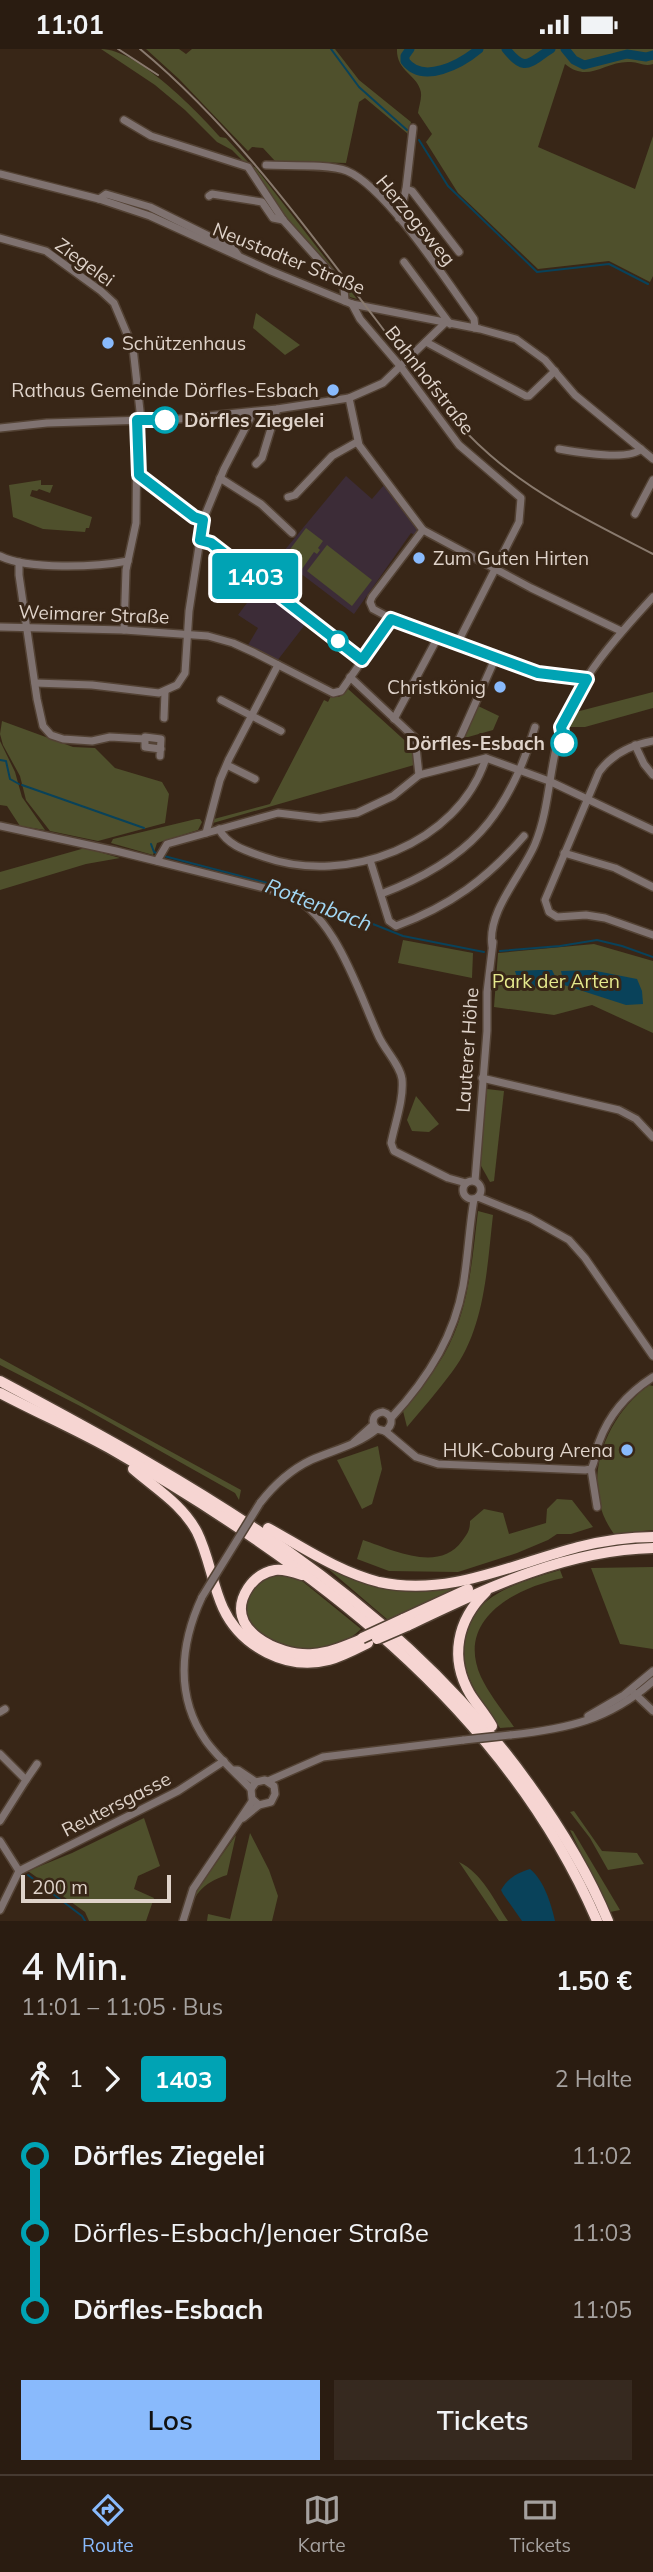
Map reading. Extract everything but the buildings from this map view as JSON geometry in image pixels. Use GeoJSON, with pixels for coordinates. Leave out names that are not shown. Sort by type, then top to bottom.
{"type":"FeatureCollection","features":[{"type":"Feature","properties":{"kind":"highway"},"geometry":{"type":"LineString","coordinates":[[0,1381],[123,1447],[219,1504],[270,1537],[355,1599],[405,1643],[465,1703],[556,1822],[601,1918]]}},
{"type":"Feature","properties":{"kind":"highway"},"geometry":{"type":"LineString","coordinates":[[0,1393],[116,1453],[219,1514],[310,1577],[393,1645],[425,1675],[492,1748],[534,1805],[601,1918]]}},
{"type":"Feature","properties":{"kind":"highway"},"geometry":{"type":"LineString","coordinates":[[116,1453],[172,1500],[188,1518],[203,1546],[223,1608],[234,1627],[247,1641],[273,1656],[299,1662],[327,1660],[519,1566]]}},
{"type":"Feature","properties":{"kind":"highway"},"geometry":{"type":"LineString","coordinates":[[219,1504],[341,1568],[400,1585],[439,1585],[519,1566],[579,1547],[653,1537]]}},
{"type":"Feature","properties":{"kind":"highway"},"geometry":{"type":"LineString","coordinates":[[405,1622],[497,1585],[576,1558],[611,1551],[653,1548]]}},
{"type":"Feature","properties":{"kind":"highway"},"geometry":{"type":"LineString","coordinates":[[310,1577],[275,1570],[252,1583],[245,1593],[243,1615],[246,1626],[254,1636],[278,1649],[302,1654],[324,1653],[365,1641]]}},
{"type":"Feature","properties":{"kind":"highway"},"geometry":{"type":"LineString","coordinates":[[494,1739],[491,1723],[462,1675],[458,1645],[469,1612],[480,1598],[497,1585]]}},
{"type":"Feature","properties":{"kind":"street"},"geometry":{"type":"LineString","coordinates":[[124,120],[151,137],[248,167],[283,220]]}},
{"type":"Feature","properties":{"kind":"street"},"geometry":{"type":"LineString","coordinates":[[399,218],[406,189],[413,128]]}},
{"type":"Feature","properties":{"kind":"street","name":"Herzogsweg"},"geometry":{"type":"LineString","coordinates":[[266,165],[340,169],[359,178],[399,218],[467,309],[475,322],[475,328]]}},
{"type":"Feature","properties":{"kind":"street","name":"Neustadter Straße"},"geometry":{"type":"LineString","coordinates":[[0,174],[99,199],[150,216],[348,302],[516,339],[534,350],[575,395],[653,459]]}},
{"type":"Feature","properties":{"kind":"street"},"geometry":{"type":"LineString","coordinates":[[406,189],[412,191],[458,252]]}},
{"type":"Feature","properties":{"kind":"street"},"geometry":{"type":"LineString","coordinates":[[209,195],[262,202],[273,218],[283,220]]}},
{"type":"Feature","properties":{"kind":"street","name":"Bahnhofstraße"},"geometry":{"type":"LineString","coordinates":[[283,220],[342,286],[348,302],[360,319],[401,367],[459,445],[521,498],[519,522],[497,569]]}},
{"type":"Feature","properties":{"kind":"street","name":"Ziegelei"},"geometry":{"type":"LineString","coordinates":[[0,238],[46,251],[101,291],[114,303],[133,348],[139,420],[139,475],[136,523],[128,561],[124,630]]}},
{"type":"Feature","properties":{"kind":"street"},"geometry":{"type":"LineString","coordinates":[[0,428],[47,423],[250,413],[349,398],[376,388],[447,324],[404,262]]}},
{"type":"Feature","properties":{"kind":"street"},"geometry":{"type":"LineString","coordinates":[[426,342],[526,396],[538,389],[555,371]]}},
{"type":"Feature","properties":{"kind":"street"},"geometry":{"type":"LineString","coordinates":[[349,398],[357,442],[423,530],[621,631]]}},
{"type":"Feature","properties":{"kind":"street"},"geometry":{"type":"LineString","coordinates":[[256,464],[262,458],[277,409]]}},
{"type":"Feature","properties":{"kind":"street"},"geometry":{"type":"LineString","coordinates":[[35,683],[165,692],[177,685],[185,673],[187,633],[203,520],[220,478],[250,419],[250,413]]}},
{"type":"Feature","properties":{"kind":"street"},"geometry":{"type":"LineString","coordinates":[[288,497],[295,495],[332,456],[357,442]]}},
{"type":"Feature","properties":{"kind":"street"},"geometry":{"type":"LineString","coordinates":[[559,449],[576,453],[631,455],[653,446]]}},
{"type":"Feature","properties":{"kind":"street"},"geometry":{"type":"LineString","coordinates":[[139,475],[194,517],[203,520]]}},
{"type":"Feature","properties":{"kind":"street"},"geometry":{"type":"LineString","coordinates":[[220,478],[261,503],[292,533]]}},
{"type":"Feature","properties":{"kind":"street"},"geometry":{"type":"LineString","coordinates":[[635,514],[653,480]]}},
{"type":"Feature","properties":{"kind":"street"},"geometry":{"type":"LineString","coordinates":[[423,530],[370,602],[373,609],[391,619],[495,659],[538,673],[587,679]]}},
{"type":"Feature","properties":{"kind":"street"},"geometry":{"type":"LineString","coordinates":[[200,540],[211,543],[362,660]]}},
{"type":"Feature","properties":{"kind":"street"},"geometry":{"type":"LineString","coordinates":[[0,556],[19,562],[84,565],[128,561]]}},
{"type":"Feature","properties":{"kind":"street"},"geometry":{"type":"LineString","coordinates":[[19,562],[40,719],[51,735],[93,741],[110,737],[161,739],[160,752]]}},
{"type":"Feature","properties":{"kind":"street"},"geometry":{"type":"LineString","coordinates":[[457,644],[497,569]]}},
{"type":"Feature","properties":{"kind":"street","name":"Lauterer Höhe"},"geometry":{"type":"LineString","coordinates":[[468,1184],[475,1156],[487,1031],[487,992],[496,921],[505,896],[540,830],[561,727],[587,679],[621,631],[653,597]]}},
{"type":"Feature","properties":{"kind":"street"},"geometry":{"type":"LineString","coordinates":[[391,619],[350,677],[416,741],[419,775]]}},
{"type":"Feature","properties":{"kind":"street","name":"Weimarer Straße"},"geometry":{"type":"LineString","coordinates":[[0,627],[187,633],[233,643],[333,693],[341,691],[350,677]]}},
{"type":"Feature","properties":{"kind":"street"},"geometry":{"type":"LineString","coordinates":[[394,719],[438,636]]}},
{"type":"Feature","properties":{"kind":"street"},"geometry":{"type":"LineString","coordinates":[[458,742],[495,659]]}},
{"type":"Feature","properties":{"kind":"street"},"geometry":{"type":"LineString","coordinates":[[206,833],[220,780],[278,665]]}},
{"type":"Feature","properties":{"kind":"street"},"geometry":{"type":"LineString","coordinates":[[164,718],[165,692]]}},
{"type":"Feature","properties":{"kind":"street"},"geometry":{"type":"LineString","coordinates":[[221,700],[281,731]]}},
{"type":"Feature","properties":{"kind":"street"},"geometry":{"type":"LineString","coordinates":[[381,894],[434,871],[456,856],[497,814],[522,769],[535,727]]}},
{"type":"Feature","properties":{"kind":"street"},"geometry":{"type":"LineString","coordinates":[[653,741],[623,750],[605,764],[586,798],[545,897],[545,906],[549,912],[563,918],[586,915],[605,918],[653,936]]}},
{"type":"Feature","properties":{"kind":"street"},"geometry":{"type":"LineString","coordinates":[[635,745],[653,775]]}},
{"type":"Feature","properties":{"kind":"street"},"geometry":{"type":"LineString","coordinates":[[219,829],[233,844],[286,863],[336,866],[370,860],[405,846],[450,814],[470,791],[486,758]]}},
{"type":"Feature","properties":{"kind":"street"},"geometry":{"type":"LineString","coordinates":[[159,857],[167,843],[278,813],[320,818],[357,813],[393,796],[419,775],[486,758],[522,769],[653,830]]}},
{"type":"Feature","properties":{"kind":"street"},"geometry":{"type":"LineString","coordinates":[[227,765],[255,779]]}},
{"type":"Feature","properties":{"kind":"street"},"geometry":{"type":"LineString","coordinates":[[0,827],[159,857],[191,870],[292,896],[309,907],[343,956],[378,1036],[400,1073],[401,1086],[392,1147],[397,1154],[448,1178],[479,1184],[469,1220],[463,1285],[453,1324],[429,1371],[381,1428],[296,1468],[271,1489],[202,1597],[187,1637],[183,1660],[185,1691],[199,1729],[223,1761],[253,1785],[256,1803]]}},
{"type":"Feature","properties":{"kind":"street"},"geometry":{"type":"LineString","coordinates":[[370,860],[389,921],[396,926],[452,900],[481,880],[524,836]]}},
{"type":"Feature","properties":{"kind":"street"},"geometry":{"type":"LineString","coordinates":[[564,853],[615,868],[653,887]]}},
{"type":"Feature","properties":{"kind":"street"},"geometry":{"type":"LineString","coordinates":[[504,859],[520,869]]}},
{"type":"Feature","properties":{"kind":"street"},"geometry":{"type":"LineString","coordinates":[[482,1078],[619,1110],[636,1119],[653,1137]]}},
{"type":"Feature","properties":{"kind":"street"},"geometry":{"type":"LineString","coordinates":[[468,1184],[475,1196],[498,1203],[569,1240],[585,1258],[653,1356]]}},
{"type":"Feature","properties":{"kind":"street"},"geometry":{"type":"LineString","coordinates":[[597,1507],[591,1469],[598,1443],[610,1418],[629,1394],[653,1374]]}},
{"type":"Feature","properties":{"kind":"street"},"geometry":{"type":"LineString","coordinates":[[389,1416],[377,1414],[381,1428],[427,1462],[449,1466],[591,1469]]}},
{"type":"Feature","properties":{"kind":"street"},"geometry":{"type":"LineString","coordinates":[[637,1690],[653,1671]]}},
{"type":"Feature","properties":{"kind":"street"},"geometry":{"type":"LineString","coordinates":[[253,1785],[271,1783],[305,1763],[334,1754],[494,1739],[577,1725],[600,1716],[653,1681]]}},
{"type":"Feature","properties":{"kind":"street"},"geometry":{"type":"LineString","coordinates":[[637,1690],[652,1709]]}},
{"type":"Feature","properties":{"kind":"street"},"geometry":{"type":"LineString","coordinates":[[0,1753],[26,1780]]}},
{"type":"Feature","properties":{"kind":"street","name":"Reutersgasse"},"geometry":{"type":"LineString","coordinates":[[19,1871],[178,1791],[203,1777],[223,1761]]}},
{"type":"Feature","properties":{"kind":"street"},"geometry":{"type":"LineString","coordinates":[[0,1821],[37,1764]]}},
{"type":"Feature","properties":{"kind":"street"},"geometry":{"type":"LineString","coordinates":[[183,1921],[194,1889],[241,1821],[243,1814],[256,1803],[268,1804],[274,1799],[275,1791],[271,1783]]}},
{"type":"Feature","properties":{"kind":"street"},"geometry":{"type":"LineString","coordinates":[[0,1841],[19,1871],[0,1910]]}},
{"type":"Feature","properties":{"kind":"shaded area"},"geometry":{"type":"Polygon","coordinates":[[[346,476],[372,499],[384,485],[417,529],[415,535],[411,533],[354,614],[279,557],[346,476]]]}},
{"type":"Feature","properties":{"kind":"shaded area"},"geometry":{"type":"Polygon","coordinates":[[[258,588],[283,608],[286,605],[307,622],[277,661],[248,645],[258,628],[238,615],[258,588]]]}},
{"type":"Feature","properties":{"kind":"green space"},"geometry":{"type":"Polygon","coordinates":[[[101,49],[132,59],[165,83],[220,137],[226,138],[248,162],[244,162],[232,150],[217,142],[155,85],[101,49]]]}},
{"type":"Feature","properties":{"kind":"green space"},"geometry":{"type":"Polygon","coordinates":[[[146,49],[179,49],[186,54],[192,49],[335,49],[359,80],[411,122],[408,134],[365,98],[359,102],[346,163],[275,161],[263,148],[252,147],[248,151],[179,79],[146,49]]]}},
{"type":"Feature","properties":{"kind":"green space"},"geometry":{"type":"Polygon","coordinates":[[[397,49],[653,49],[653,64],[650,65],[622,62],[582,72],[565,64],[538,147],[635,189],[653,136],[653,276],[650,282],[609,261],[538,269],[458,193],[426,142],[432,134],[418,113],[420,89],[400,62],[397,49]]]}},
{"type":"Feature","properties":{"kind":"green space"},"geometry":{"type":"Polygon","coordinates":[[[255,167],[357,299],[350,297],[344,286],[284,219],[250,168],[255,167]]]}},
{"type":"Feature","properties":{"kind":"green space"},"geometry":{"type":"Polygon","coordinates":[[[256,313],[300,345],[285,355],[253,328],[256,313]]]}},
{"type":"Feature","properties":{"kind":"green space"},"geometry":{"type":"Polygon","coordinates":[[[41,480],[41,485],[53,485],[50,493],[39,489],[32,490],[30,496],[92,517],[85,532],[43,529],[13,517],[9,485],[41,480]]]}},
{"type":"Feature","properties":{"kind":"green space"},"geometry":{"type":"Polygon","coordinates":[[[306,528],[323,541],[317,554],[314,552],[302,569],[285,556],[306,528]]]}},
{"type":"Feature","properties":{"kind":"green space"},"geometry":{"type":"Polygon","coordinates":[[[327,545],[372,580],[352,606],[307,571],[327,545]]]}},
{"type":"Feature","properties":{"kind":"green space"},"geometry":{"type":"Polygon","coordinates":[[[347,688],[412,747],[414,765],[213,823],[214,819],[270,804],[324,700],[328,702],[331,696],[339,697],[347,688]]]}},
{"type":"Feature","properties":{"kind":"green space"},"geometry":{"type":"Polygon","coordinates":[[[653,692],[653,708],[585,727],[567,727],[572,713],[653,692]]]}},
{"type":"Feature","properties":{"kind":"green space"},"geometry":{"type":"Polygon","coordinates":[[[476,705],[499,716],[493,730],[461,739],[476,705]]]}},
{"type":"Feature","properties":{"kind":"green space"},"geometry":{"type":"Polygon","coordinates":[[[2,721],[73,747],[95,748],[115,768],[162,782],[169,794],[165,823],[98,841],[50,831],[26,800],[20,776],[3,745],[0,734],[2,721]]]}},
{"type":"Feature","properties":{"kind":"green space"},"geometry":{"type":"Polygon","coordinates":[[[0,741],[15,772],[22,797],[45,830],[20,826],[7,806],[0,805],[0,741]]]}},
{"type":"Feature","properties":{"kind":"green space"},"geometry":{"type":"Polygon","coordinates":[[[196,819],[202,822],[198,830],[157,843],[153,855],[111,843],[113,839],[196,819]]]}},
{"type":"Feature","properties":{"kind":"green space"},"geometry":{"type":"Polygon","coordinates":[[[85,848],[120,858],[86,864],[0,890],[0,872],[85,848]]]}},
{"type":"Feature","properties":{"kind":"green space"},"geometry":{"type":"Polygon","coordinates":[[[403,940],[473,953],[472,978],[398,963],[403,940]]]}},
{"type":"Feature","properties":{"kind":"green space","name":"Park der Arten"},"geometry":{"type":"Polygon","coordinates":[[[594,944],[653,961],[653,1033],[592,1005],[554,1015],[494,1007],[498,953],[594,944]]]}},
{"type":"Feature","properties":{"kind":"green space"},"geometry":{"type":"Polygon","coordinates":[[[487,1089],[504,1091],[494,1181],[490,1182],[480,1164],[487,1089]]]}},
{"type":"Feature","properties":{"kind":"green space"},"geometry":{"type":"Polygon","coordinates":[[[416,1096],[439,1124],[429,1132],[412,1131],[407,1120],[416,1096]]]}},
{"type":"Feature","properties":{"kind":"green space"},"geometry":{"type":"Polygon","coordinates":[[[478,1211],[493,1215],[478,1317],[463,1355],[407,1427],[403,1411],[438,1364],[464,1305],[478,1211]]]}},
{"type":"Feature","properties":{"kind":"green space"},"geometry":{"type":"Polygon","coordinates":[[[0,1358],[241,1490],[239,1500],[235,1493],[82,1407],[0,1365],[0,1358]]]}},
{"type":"Feature","properties":{"kind":"green space","name":"HUK-Coburg Arena"},"geometry":{"type":"Polygon","coordinates":[[[649,1385],[653,1386],[653,1530],[614,1534],[603,1515],[598,1495],[597,1474],[601,1453],[619,1415],[649,1385]]]}},
{"type":"Feature","properties":{"kind":"green space"},"geometry":{"type":"Polygon","coordinates":[[[378,1446],[382,1469],[372,1504],[362,1509],[337,1460],[378,1446]]]}},
{"type":"Feature","properties":{"kind":"green space"},"geometry":{"type":"Polygon","coordinates":[[[557,1499],[572,1500],[593,1527],[571,1534],[557,1534],[517,1553],[458,1572],[389,1571],[357,1559],[363,1540],[415,1556],[441,1556],[452,1551],[462,1541],[470,1527],[470,1521],[484,1509],[503,1513],[509,1534],[546,1523],[547,1509],[557,1499]]]}},
{"type":"Feature","properties":{"kind":"green space"},"geometry":{"type":"Polygon","coordinates":[[[326,1567],[385,1587],[414,1591],[450,1588],[453,1591],[388,1620],[326,1567]]]}},
{"type":"Feature","properties":{"kind":"green space"},"geometry":{"type":"Polygon","coordinates":[[[653,1567],[653,1649],[620,1644],[591,1568],[653,1567]]]}},
{"type":"Feature","properties":{"kind":"green space"},"geometry":{"type":"Polygon","coordinates":[[[560,1570],[563,1578],[526,1590],[494,1609],[476,1638],[475,1657],[481,1677],[514,1727],[500,1728],[477,1694],[467,1673],[464,1645],[467,1628],[485,1602],[498,1593],[560,1570]]]}},
{"type":"Feature","properties":{"kind":"green space"},"geometry":{"type":"Polygon","coordinates":[[[285,1574],[302,1581],[361,1629],[335,1645],[320,1648],[289,1648],[262,1636],[246,1615],[247,1593],[266,1575],[285,1574]]]}},
{"type":"Feature","properties":{"kind":"green space"},"geometry":{"type":"Polygon","coordinates":[[[574,1811],[602,1851],[637,1853],[644,1864],[608,1870],[590,1838],[570,1812],[574,1811]]]}},
{"type":"Feature","properties":{"kind":"green space"},"geometry":{"type":"Polygon","coordinates":[[[144,1818],[160,1866],[138,1876],[134,1889],[154,1898],[146,1921],[89,1921],[85,1912],[28,1871],[72,1853],[144,1818]]]}},
{"type":"Feature","properties":{"kind":"green space"},"geometry":{"type":"Polygon","coordinates":[[[570,1830],[573,1831],[620,1910],[610,1912],[570,1830]]]}},
{"type":"Feature","properties":{"kind":"green space"},"geometry":{"type":"Polygon","coordinates":[[[250,1833],[269,1870],[278,1896],[272,1921],[207,1921],[208,1914],[230,1919],[250,1833]]]}},
{"type":"Feature","properties":{"kind":"green space"},"geometry":{"type":"Polygon","coordinates":[[[236,1835],[227,1875],[211,1882],[200,1891],[186,1921],[191,1898],[236,1835]]]}},
{"type":"Feature","properties":{"kind":"green space"},"geometry":{"type":"Polygon","coordinates":[[[459,1862],[481,1880],[508,1921],[499,1921],[459,1862]]]}},
{"type":"Feature","properties":{"kind":"water"},"geometry":{"type":"Polygon","coordinates":[[[552,970],[557,980],[538,987],[519,984],[515,971],[552,970]]]}},
{"type":"Feature","properties":{"kind":"water"},"geometry":{"type":"Polygon","coordinates":[[[591,970],[637,979],[643,1004],[626,1005],[564,985],[561,971],[591,970]]]}},
{"type":"Feature","properties":{"kind":"water"},"geometry":{"type":"Polygon","coordinates":[[[530,1869],[543,1886],[555,1921],[522,1921],[501,1890],[513,1877],[530,1869]]]}},
{"type":"Feature","properties":{"kind":"waterway"},"geometry":{"type":"LineString","coordinates":[[331,49],[359,87],[407,130]]}},
{"type":"Feature","properties":{"kind":"waterway"},"geometry":{"type":"LineString","coordinates":[[410,49],[405,61],[413,68],[432,72],[452,66],[479,49]]}},
{"type":"Feature","properties":{"kind":"waterway"},"geometry":{"type":"LineString","coordinates":[[506,49],[523,63],[528,63],[551,49]]}},
{"type":"Feature","properties":{"kind":"waterway"},"geometry":{"type":"LineString","coordinates":[[565,49],[574,60],[584,65],[627,54],[646,57],[653,55]]}},
{"type":"Feature","properties":{"kind":"waterway"},"geometry":{"type":"LineString","coordinates":[[419,140],[448,186],[537,272],[609,264],[648,284]]}},
{"type":"Feature","properties":{"kind":"waterway"},"geometry":{"type":"LineString","coordinates":[[0,760],[6,761],[10,779],[19,784]]}},
{"type":"Feature","properties":{"kind":"waterway"},"geometry":{"type":"LineString","coordinates":[[22,785],[144,828]]}},
{"type":"Feature","properties":{"kind":"waterway","name":"Rottenbach"},"geometry":{"type":"LineString","coordinates":[[151,844],[154,852],[159,854]]}},
{"type":"Feature","properties":{"kind":"waterway","name":"Rottenbach"},"geometry":{"type":"LineString","coordinates":[[164,856],[275,885],[403,936],[484,952]]}},
{"type":"Feature","properties":{"kind":"waterway","name":"Rottenbach"},"geometry":{"type":"LineString","coordinates":[[500,951],[597,940],[653,957]]}},
{"type":"Feature","properties":{"kind":"waterway"},"geometry":{"type":"LineString","coordinates":[[28,1875],[85,1921]]}},
{"type":"Feature","properties":{"kind":"railway"},"geometry":{"type":"LineString","coordinates":[[118,49],[158,75]]}},
{"type":"Feature","properties":{"kind":"railway"},"geometry":{"type":"LineString","coordinates":[[140,49],[174,79],[237,144],[323,249],[430,391],[474,440],[508,470],[548,497],[653,554]]}},
{"type":"Feature","properties":{"kind":"bus line","name":"1403"},"geometry":{"type":"LineString","coordinates":[[165,420],[137,420],[139,475],[194,517],[203,520],[200,540],[211,543],[362,660],[391,619],[538,673],[587,679],[561,727],[564,743]]}},
{"type":"Feature","properties":{"kind":"place","name":"Schützenhaus"},"geometry":{"type":"Point","coordinates":[108,343]}},
{"type":"Feature","properties":{"kind":"place","name":"Rathaus Gemeinde Dörfles-Esbach"},"geometry":{"type":"Point","coordinates":[333,390]}},
{"type":"Feature","properties":{"kind":"place","name":"Dörfles Ziegelei"},"geometry":{"type":"Point","coordinates":[165,420]}},
{"type":"Feature","properties":{"kind":"place","name":"Zum Guten Hirten"},"geometry":{"type":"Point","coordinates":[419,558]}},
{"type":"Feature","properties":{"kind":"place","name":"Christkönig"},"geometry":{"type":"Point","coordinates":[500,687]}},
{"type":"Feature","properties":{"kind":"place","name":"Dörfles-Esbach"},"geometry":{"type":"Point","coordinates":[564,743]}},
{"type":"Feature","properties":{"kind":"place","name":"HUK-Coburg Arena"},"geometry":{"type":"Point","coordinates":[627,1450]}}]}
